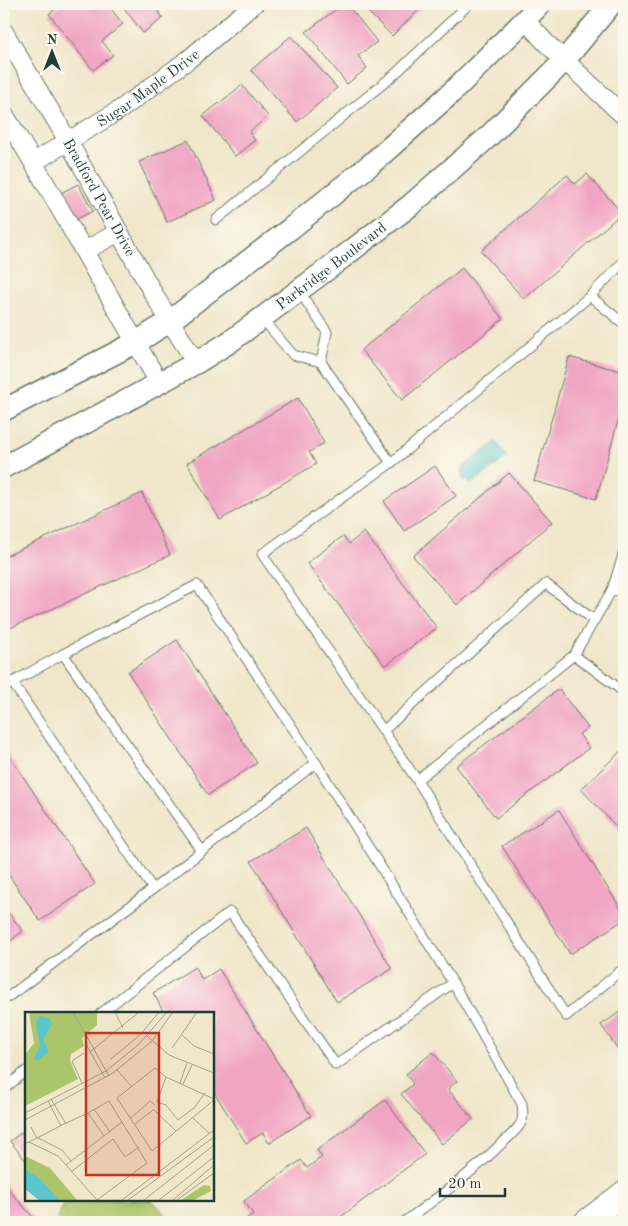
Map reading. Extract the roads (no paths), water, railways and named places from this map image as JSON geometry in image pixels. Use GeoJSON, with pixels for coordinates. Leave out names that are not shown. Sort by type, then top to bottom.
{"type":"FeatureCollection","features":[{"type":"Feature","properties":{"kind":"main road"},"geometry":{"type":"LineString","coordinates":[[586,1222],[624,1193]]}},
{"type":"Feature","properties":{"kind":"street","name":"Sugar Maple Drive"},"geometry":{"type":"LineString","coordinates":[[34,162],[121,109],[189,59],[254,4]]}},
{"type":"Feature","properties":{"kind":"street"},"geometry":{"type":"LineString","coordinates":[[4,410],[135,343],[170,321],[371,164],[448,96],[540,4]]}},
{"type":"Feature","properties":{"kind":"street","name":"Parkridge Boulevard"},"geometry":{"type":"LineString","coordinates":[[4,467],[196,363],[298,291],[412,204],[488,137],[564,61],[611,4]]}},
{"type":"Feature","properties":{"kind":"street"},"geometry":{"type":"LineString","coordinates":[[525,20],[546,44],[624,116]]}},
{"type":"Feature","properties":{"kind":"street","name":"Bradford Pear Drive"},"geometry":{"type":"LineString","coordinates":[[4,32],[196,363]]}},
{"type":"Feature","properties":{"kind":"street"},"geometry":{"type":"LineString","coordinates":[[4,114],[34,162],[135,343],[160,384]]}},
{"type":"Feature","properties":{"kind":"street"},"geometry":{"type":"LineString","coordinates":[[84,251],[119,232]]}},
{"type":"Feature","properties":{"kind":"lane"},"geometry":{"type":"LineString","coordinates":[[216,220],[395,74],[469,4]]}},
{"type":"Feature","properties":{"kind":"lane"},"geometry":{"type":"LineString","coordinates":[[624,261],[590,296],[391,463],[262,554],[417,780],[566,1016],[624,968]]}},
{"type":"Feature","properties":{"kind":"lane"},"geometry":{"type":"LineString","coordinates":[[298,291],[327,332],[320,362]]}},
{"type":"Feature","properties":{"kind":"lane"},"geometry":{"type":"LineString","coordinates":[[590,296],[624,324]]}},
{"type":"Feature","properties":{"kind":"lane"},"geometry":{"type":"LineString","coordinates":[[262,317],[293,355],[320,362],[391,463]]}},
{"type":"Feature","properties":{"kind":"lane"},"geometry":{"type":"LineString","coordinates":[[417,780],[574,655],[612,590],[624,552]]}},
{"type":"Feature","properties":{"kind":"lane"},"geometry":{"type":"LineString","coordinates":[[383,731],[546,584],[594,620]]}},
{"type":"Feature","properties":{"kind":"lane"},"geometry":{"type":"LineString","coordinates":[[153,889],[8,684],[197,585],[316,763],[453,983],[522,1104],[524,1112],[522,1121],[513,1134],[472,1172],[404,1222]]}},
{"type":"Feature","properties":{"kind":"lane"},"geometry":{"type":"LineString","coordinates":[[612,590],[624,592]]}},
{"type":"Feature","properties":{"kind":"lane"},"geometry":{"type":"LineString","coordinates":[[64,654],[202,851]]}},
{"type":"Feature","properties":{"kind":"lane"},"geometry":{"type":"LineString","coordinates":[[574,655],[624,692]]}},
{"type":"Feature","properties":{"kind":"lane"},"geometry":{"type":"LineString","coordinates":[[4,1000],[153,889],[316,763]]}},
{"type":"Feature","properties":{"kind":"lane"},"geometry":{"type":"LineString","coordinates":[[103,1012],[230,912],[336,1065],[453,983]]}},
{"type":"Feature","properties":{"kind":"lane"},"geometry":{"type":"LineString","coordinates":[[4,1089],[25,1072]]}},
{"type":"Feature","properties":{"kind":"water"},"geometry":{"type":"Polygon","coordinates":[[[496,442],[507,457],[471,484],[463,479],[462,470],[464,466],[496,442]]]}}]}
